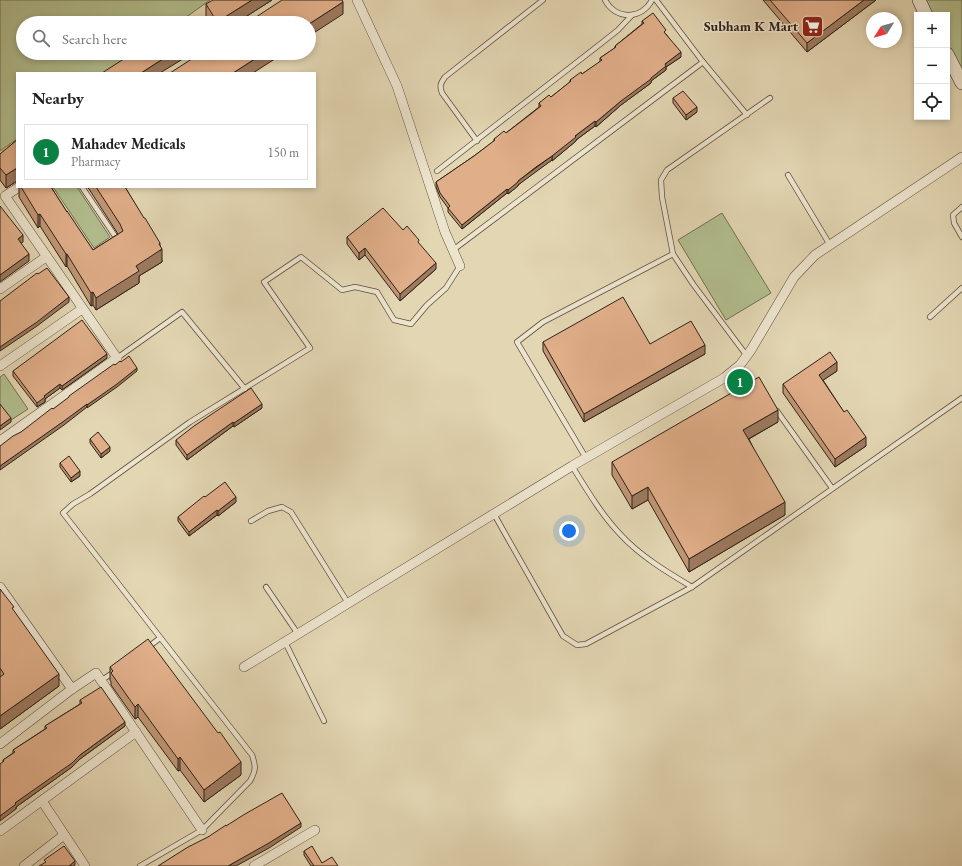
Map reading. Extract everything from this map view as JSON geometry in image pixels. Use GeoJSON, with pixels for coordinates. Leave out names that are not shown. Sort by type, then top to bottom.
{"type":"FeatureCollection","features":[{"type":"Feature","properties":{"kind":"main road"},"geometry":{"type":"LineString","coordinates":[[919,0],[925,12]]}},
{"type":"Feature","properties":{"kind":"main road"},"geometry":{"type":"LineString","coordinates":[[950,59],[961,78]]}},
{"type":"Feature","properties":{"kind":"street"},"geometry":{"type":"LineString","coordinates":[[357,0],[397,86],[445,232],[452,251],[460,266]]}},
{"type":"Feature","properties":{"kind":"street"},"geometry":{"type":"LineString","coordinates":[[244,667],[572,466],[724,378],[740,365],[747,356],[794,277],[815,255],[962,157]]}},
{"type":"Feature","properties":{"kind":"street"},"geometry":{"type":"LineString","coordinates":[[0,441],[117,358],[5,196],[17,188]]}},
{"type":"Feature","properties":{"kind":"street"},"geometry":{"type":"LineString","coordinates":[[0,289],[46,256]]}},
{"type":"Feature","properties":{"kind":"street"},"geometry":{"type":"LineString","coordinates":[[0,366],[82,309]]}},
{"type":"Feature","properties":{"kind":"street"},"geometry":{"type":"LineString","coordinates":[[0,586],[72,689]]}},
{"type":"Feature","properties":{"kind":"street"},"geometry":{"type":"LineString","coordinates":[[0,744],[72,689],[96,673],[202,830]]}},
{"type":"Feature","properties":{"kind":"street"},"geometry":{"type":"LineString","coordinates":[[0,831],[136,732]]}},
{"type":"Feature","properties":{"kind":"street"},"geometry":{"type":"LineString","coordinates":[[42,801],[85,866]]}},
{"type":"Feature","properties":{"kind":"street"},"geometry":{"type":"LineString","coordinates":[[254,866],[315,830]]}},
{"type":"Feature","properties":{"kind":"street"},"geometry":{"type":"LineString","coordinates":[[24,866],[64,835]]}},
{"type":"Feature","properties":{"kind":"lane"},"geometry":{"type":"LineString","coordinates":[[477,140],[442,93],[439,87],[440,84],[445,77],[543,0]]}},
{"type":"Feature","properties":{"kind":"lane"},"geometry":{"type":"LineString","coordinates":[[605,0],[609,7],[614,11],[625,15],[632,15],[643,11],[648,7],[652,0]]}},
{"type":"Feature","properties":{"kind":"lane"},"geometry":{"type":"LineString","coordinates":[[656,0],[703,62],[747,115]]}},
{"type":"Feature","properties":{"kind":"lane"},"geometry":{"type":"LineString","coordinates":[[437,171],[618,30],[632,15]]}},
{"type":"Feature","properties":{"kind":"lane"},"geometry":{"type":"LineString","coordinates":[[452,251],[703,62]]}},
{"type":"Feature","properties":{"kind":"lane"},"geometry":{"type":"LineString","coordinates":[[747,356],[673,254],[662,197],[661,180],[667,170],[770,98]]}},
{"type":"Feature","properties":{"kind":"lane"},"geometry":{"type":"LineString","coordinates":[[788,175],[830,245]]}},
{"type":"Feature","properties":{"kind":"lane"},"geometry":{"type":"LineString","coordinates":[[83,188],[116,239],[110,243]]}},
{"type":"Feature","properties":{"kind":"lane"},"geometry":{"type":"LineString","coordinates":[[962,207],[953,215],[954,223],[962,237]]}},
{"type":"Feature","properties":{"kind":"lane"},"geometry":{"type":"LineString","coordinates":[[586,458],[517,342],[543,322],[673,254]]}},
{"type":"Feature","properties":{"kind":"lane"},"geometry":{"type":"LineString","coordinates":[[140,866],[202,830],[250,781],[255,765],[252,755],[63,513],[72,504],[96,490],[190,422],[310,348],[264,282],[301,257],[342,290],[355,286],[377,292],[394,320],[411,324],[427,305],[446,288],[460,266]]}},
{"type":"Feature","properties":{"kind":"lane"},"geometry":{"type":"LineString","coordinates":[[930,317],[962,288]]}},
{"type":"Feature","properties":{"kind":"lane"},"geometry":{"type":"LineString","coordinates":[[117,358],[182,312],[245,389]]}},
{"type":"Feature","properties":{"kind":"lane"},"geometry":{"type":"LineString","coordinates":[[494,514],[563,636],[577,645],[586,644],[692,588],[832,488],[962,398]]}},
{"type":"Feature","properties":{"kind":"lane"},"geometry":{"type":"LineString","coordinates":[[777,411],[832,488]]}},
{"type":"Feature","properties":{"kind":"lane"},"geometry":{"type":"LineString","coordinates":[[572,466],[597,505],[621,535],[666,572],[692,588]]}},
{"type":"Feature","properties":{"kind":"lane"},"geometry":{"type":"LineString","coordinates":[[251,521],[268,511],[282,507],[292,512],[348,603]]}},
{"type":"Feature","properties":{"kind":"lane"},"geometry":{"type":"LineString","coordinates":[[266,587],[298,634]]}},
{"type":"Feature","properties":{"kind":"lane"},"geometry":{"type":"LineString","coordinates":[[143,651],[160,638]]}},
{"type":"Feature","properties":{"kind":"lane"},"geometry":{"type":"LineString","coordinates":[[285,642],[324,721]]}},
{"type":"Feature","properties":{"kind":"lane"},"geometry":{"type":"LineString","coordinates":[[102,680],[119,668]]}},
{"type":"Feature","properties":{"kind":"green space"},"geometry":{"type":"Polygon","coordinates":[[[0,0],[210,0],[188,16],[16,16],[16,60],[127,60],[110,72],[16,72],[16,140],[0,151],[0,0]]]}},
{"type":"Feature","properties":{"kind":"green space"},"geometry":{"type":"Polygon","coordinates":[[[919,0],[962,0],[962,74],[950,58],[950,12],[925,12],[919,0]]]}},
{"type":"Feature","properties":{"kind":"green space"},"geometry":{"type":"Polygon","coordinates":[[[54,188],[78,188],[110,237],[94,248],[54,188]]]}},
{"type":"Feature","properties":{"kind":"green space"},"geometry":{"type":"Polygon","coordinates":[[[722,213],[771,293],[726,320],[678,240],[722,213]]]}},
{"type":"Feature","properties":{"kind":"green space"},"geometry":{"type":"Polygon","coordinates":[[[4,374],[28,409],[8,422],[0,411],[0,377],[4,374]]]}},
{"type":"Feature","properties":{"kind":"building"},"geometry":{"type":"Polygon","coordinates":[[[213,0],[252,0],[227,16],[213,16],[206,4],[213,0]]]}},
{"type":"Feature","properties":{"kind":"building"},"geometry":{"type":"Polygon","coordinates":[[[282,0],[342,0],[343,2],[316,19],[316,16],[258,16],[282,0]]]}},
{"type":"Feature","properties":{"kind":"building","name":"Subham K Mart"},"geometry":{"type":"Polygon","coordinates":[[[770,0],[864,0],[807,43],[770,0]]]}},
{"type":"Feature","properties":{"kind":"building"},"geometry":{"type":"Polygon","coordinates":[[[653,13],[666,30],[664,32],[681,52],[665,64],[666,66],[651,79],[596,122],[595,121],[575,136],[576,137],[552,156],[462,225],[448,208],[450,206],[440,193],[436,182],[474,156],[504,131],[506,133],[527,117],[541,106],[539,103],[549,95],[551,97],[581,72],[582,74],[602,60],[600,58],[616,47],[615,46],[644,23],[642,21],[653,13]]]}},
{"type":"Feature","properties":{"kind":"building"},"geometry":{"type":"Polygon","coordinates":[[[122,60],[161,60],[143,72],[104,72],[122,60]]]}},
{"type":"Feature","properties":{"kind":"building"},"geometry":{"type":"Polygon","coordinates":[[[190,60],[253,60],[235,72],[172,72],[190,60]]]}},
{"type":"Feature","properties":{"kind":"building"},"geometry":{"type":"Polygon","coordinates":[[[683,91],[697,107],[686,115],[673,98],[683,91]]]}},
{"type":"Feature","properties":{"kind":"building"},"geometry":{"type":"Polygon","coordinates":[[[16,141],[16,169],[6,175],[0,168],[0,154],[16,141]]]}},
{"type":"Feature","properties":{"kind":"building"},"geometry":{"type":"Polygon","coordinates":[[[22,188],[52,188],[93,250],[123,231],[97,188],[126,188],[160,243],[159,244],[162,249],[136,266],[139,271],[96,298],[93,292],[91,293],[40,214],[38,215],[22,188]]]}},
{"type":"Feature","properties":{"kind":"building"},"geometry":{"type":"Polygon","coordinates":[[[0,206],[23,235],[18,239],[29,254],[0,275],[0,206]]]}},
{"type":"Feature","properties":{"kind":"building"},"geometry":{"type":"Polygon","coordinates":[[[383,208],[403,230],[407,226],[419,240],[418,242],[436,263],[400,294],[365,248],[359,253],[347,237],[383,208]]]}},
{"type":"Feature","properties":{"kind":"building"},"geometry":{"type":"Polygon","coordinates":[[[47,268],[69,297],[37,322],[0,347],[0,301],[37,273],[38,274],[47,268]]]}},
{"type":"Feature","properties":{"kind":"building"},"geometry":{"type":"Polygon","coordinates":[[[623,297],[650,344],[691,321],[705,345],[584,414],[543,342],[623,297]]]}},
{"type":"Feature","properties":{"kind":"building"},"geometry":{"type":"Polygon","coordinates":[[[82,320],[107,354],[62,386],[60,384],[37,403],[13,371],[82,320]]]}},
{"type":"Feature","properties":{"kind":"building"},"geometry":{"type":"Polygon","coordinates":[[[830,352],[837,362],[819,375],[844,412],[847,410],[866,437],[835,459],[783,384],[830,352]]]}},
{"type":"Feature","properties":{"kind":"building"},"geometry":{"type":"Polygon","coordinates":[[[129,356],[137,368],[117,384],[0,466],[0,446],[114,364],[115,365],[120,361],[121,362],[129,356]]]}},
{"type":"Feature","properties":{"kind":"building"},"geometry":{"type":"Polygon","coordinates":[[[759,377],[778,410],[743,430],[785,502],[689,559],[648,487],[632,496],[612,462],[759,377]]]}},
{"type":"Feature","properties":{"kind":"building"},"geometry":{"type":"Polygon","coordinates":[[[251,388],[262,404],[234,423],[233,422],[187,455],[176,440],[194,426],[251,388]]]}},
{"type":"Feature","properties":{"kind":"building"},"geometry":{"type":"Polygon","coordinates":[[[0,404],[11,418],[0,426],[0,404]]]}},
{"type":"Feature","properties":{"kind":"building"},"geometry":{"type":"Polygon","coordinates":[[[98,432],[110,447],[101,454],[90,439],[98,432]]]}},
{"type":"Feature","properties":{"kind":"building"},"geometry":{"type":"Polygon","coordinates":[[[69,456],[80,471],[71,478],[60,463],[69,456]]]}},
{"type":"Feature","properties":{"kind":"building"},"geometry":{"type":"Polygon","coordinates":[[[225,482],[236,497],[189,532],[178,517],[204,496],[205,497],[225,482]]]}},
{"type":"Feature","properties":{"kind":"building"},"geometry":{"type":"Polygon","coordinates":[[[0,589],[14,607],[12,608],[59,674],[0,716],[0,677],[4,674],[0,668],[0,589]]]}},
{"type":"Feature","properties":{"kind":"building"},"geometry":{"type":"Polygon","coordinates":[[[148,639],[218,733],[220,732],[241,762],[204,790],[180,757],[178,759],[138,704],[135,707],[111,673],[113,671],[110,667],[148,639]]]}},
{"type":"Feature","properties":{"kind":"building"},"geometry":{"type":"Polygon","coordinates":[[[101,687],[125,722],[80,755],[72,763],[15,803],[16,804],[0,816],[0,764],[4,761],[3,760],[15,752],[13,750],[47,728],[45,726],[82,703],[80,700],[101,687]]]}},
{"type":"Feature","properties":{"kind":"building"},"geometry":{"type":"Polygon","coordinates":[[[282,793],[301,823],[269,843],[228,866],[158,866],[188,847],[208,837],[282,793]]]}},
{"type":"Feature","properties":{"kind":"building"},"geometry":{"type":"Polygon","coordinates":[[[64,846],[75,861],[69,866],[39,866],[46,862],[44,860],[64,846]]]}},
{"type":"Feature","properties":{"kind":"building"},"geometry":{"type":"Polygon","coordinates":[[[312,846],[322,863],[332,857],[338,866],[314,866],[304,851],[312,846]]]}},
{"type":"Feature","properties":{"kind":"place","name":"Subham K Mart"},"geometry":{"type":"Point","coordinates":[813,26]}},
{"type":"Feature","properties":{"kind":"place","name":"Mahadev Medicals"},"geometry":{"type":"Point","coordinates":[740,382]}}]}
